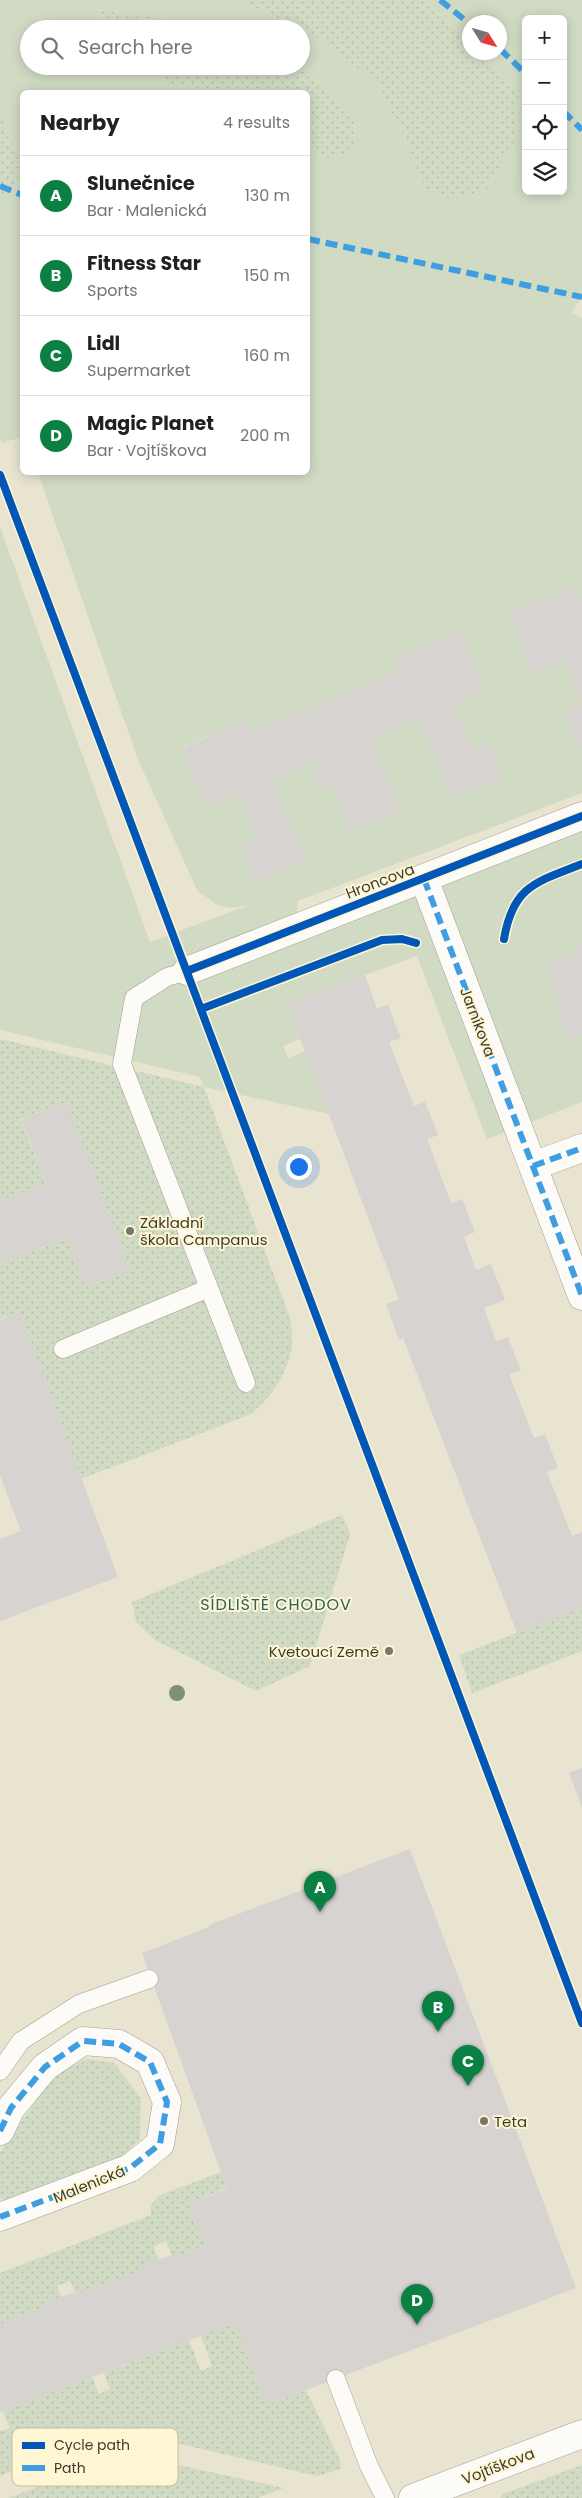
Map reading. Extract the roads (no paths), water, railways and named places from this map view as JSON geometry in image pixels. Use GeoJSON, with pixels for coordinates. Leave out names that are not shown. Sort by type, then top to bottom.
{"type":"FeatureCollection","features":[{"type":"Feature","properties":{"kind":"street","name":"Hroncova"},"geometry":{"type":"LineString","coordinates":[[187,971],[582,816]]}},
{"type":"Feature","properties":{"kind":"street","name":"Jarníkova"},"geometry":{"type":"LineString","coordinates":[[424,879],[582,1296]]}},
{"type":"Feature","properties":{"kind":"street"},"geometry":{"type":"LineString","coordinates":[[533,1166],[582,1148]]}},
{"type":"Feature","properties":{"kind":"street","name":"Malenická"},"geometry":{"type":"LineString","coordinates":[[0,2131],[11,2108],[45,2067],[83,2041],[119,2044],[150,2062],[166,2102],[160,2144],[130,2168],[0,2217]]}},
{"type":"Feature","properties":{"kind":"street","name":"Vojtíškova"},"geometry":{"type":"LineString","coordinates":[[413,2498],[582,2434]]}},
{"type":"Feature","properties":{"kind":"lane"},"geometry":{"type":"LineString","coordinates":[[187,971],[167,977],[134,998],[122,1064],[246,1383]]}},
{"type":"Feature","properties":{"kind":"lane"},"geometry":{"type":"LineString","coordinates":[[63,1349],[209,1288]]}},
{"type":"Feature","properties":{"kind":"lane"},"geometry":{"type":"LineString","coordinates":[[0,2071],[21,2041],[79,2004],[148,1979]]}},
{"type":"Feature","properties":{"kind":"lane"},"geometry":{"type":"LineString","coordinates":[[336,2379],[384,2498]]}},
{"type":"Feature","properties":{"kind":"place","name":"Základní škola Campanus"},"geometry":{"type":"Point","coordinates":[130,1231]}},
{"type":"Feature","properties":{"kind":"place","name":"Kvetoucí Země"},"geometry":{"type":"Point","coordinates":[389,1651]}},
{"type":"Feature","properties":{"kind":"place","name":"Slunečnice"},"geometry":{"type":"Point","coordinates":[320,1912]}},
{"type":"Feature","properties":{"kind":"place","name":"Fitness Star"},"geometry":{"type":"Point","coordinates":[438,2032]}},
{"type":"Feature","properties":{"kind":"place","name":"Lidl"},"geometry":{"type":"Point","coordinates":[468,2086]}},
{"type":"Feature","properties":{"kind":"place","name":"Teta"},"geometry":{"type":"Point","coordinates":[484,2121]}},
{"type":"Feature","properties":{"kind":"place","name":"Magic Planet"},"geometry":{"type":"Point","coordinates":[417,2325]}},
{"type":"Feature","properties":{"kind":"district","name":"SÍDLIŠTĚ CHODOV"},"geometry":{"type":"Point","coordinates":[276,1604]}}]}
